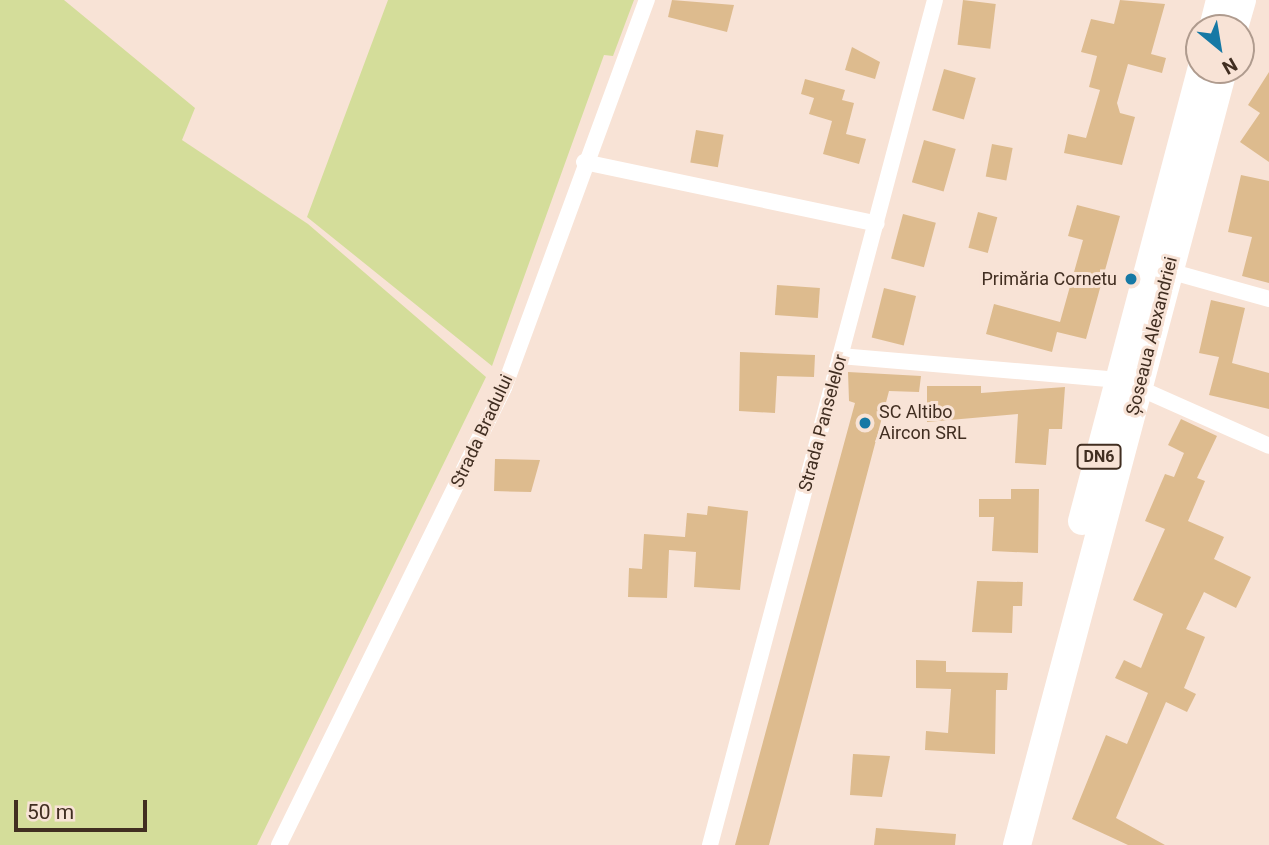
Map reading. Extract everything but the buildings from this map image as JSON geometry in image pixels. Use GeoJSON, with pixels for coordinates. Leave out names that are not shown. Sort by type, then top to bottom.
{"type":"FeatureCollection","features":[{"type":"Feature","properties":{"kind":"highway","name":"Șoseaua Alexandriei"},"geometry":{"type":"LineString","coordinates":[[1017,845],[1129,384],[1198,84]]}},
{"type":"Feature","properties":{"kind":"highway","name":"Șoseaua Alexandriei"},"geometry":{"type":"LineString","coordinates":[[999,845],[1129,384],[1169,271],[1219,84]]}},
{"type":"Feature","properties":{"kind":"street","name":"Strada Bradului"},"geometry":{"type":"LineString","coordinates":[[279,845],[504,388],[584,162],[647,0]]}},
{"type":"Feature","properties":{"kind":"street","name":"Strada Panselelor"},"geometry":{"type":"LineString","coordinates":[[710,845],[935,0]]}},
{"type":"Feature","properties":{"kind":"street"},"geometry":{"type":"LineString","coordinates":[[584,162],[877,223]]}},
{"type":"Feature","properties":{"kind":"street"},"geometry":{"type":"LineString","coordinates":[[1169,271],[1269,299]]}},
{"type":"Feature","properties":{"kind":"street"},"geometry":{"type":"LineString","coordinates":[[840,356],[1129,384],[1268,442]]}},
{"type":"Feature","properties":{"kind":"green space"},"geometry":{"type":"Polygon","coordinates":[[[0,0],[64,0],[195,108],[182,140],[308,224],[486,377],[257,845],[0,845],[0,0]]]}},
{"type":"Feature","properties":{"kind":"green space"},"geometry":{"type":"Polygon","coordinates":[[[388,0],[634,0],[613,56],[604,55],[492,366],[307,217],[388,0]]]}},
{"type":"Feature","properties":{"kind":"place","name":"Primăria Cornetu"},"geometry":{"type":"Point","coordinates":[1131,279]}},
{"type":"Feature","properties":{"kind":"place","name":"SC Altibo Aircon SRL"},"geometry":{"type":"Point","coordinates":[865,423]}}]}
